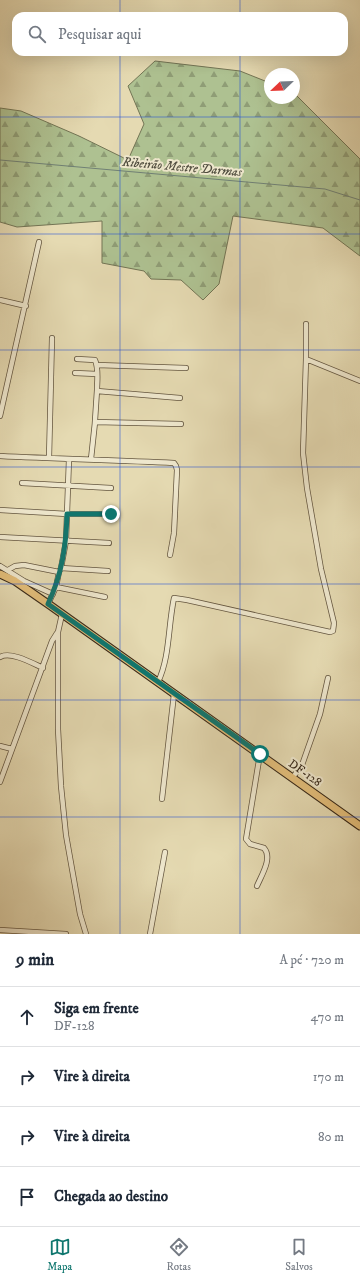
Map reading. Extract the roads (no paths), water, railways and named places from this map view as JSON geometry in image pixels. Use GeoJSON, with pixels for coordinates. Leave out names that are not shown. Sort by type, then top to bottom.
{"type":"FeatureCollection","features":[{"type":"Feature","properties":{"kind":"main road","name":"DF-128"},"geometry":{"type":"LineString","coordinates":[[0,574],[15,581],[149,674],[174,694],[360,826]]}},
{"type":"Feature","properties":{"kind":"street"},"geometry":{"type":"LineString","coordinates":[[0,416],[26,306],[39,242]]}},
{"type":"Feature","properties":{"kind":"street"},"geometry":{"type":"LineString","coordinates":[[0,300],[26,306]]}},
{"type":"Feature","properties":{"kind":"street"},"geometry":{"type":"LineString","coordinates":[[158,682],[163,672],[166,657],[174,598],[330,632],[333,631],[334,623],[321,569],[307,488],[304,453],[306,324]]}},
{"type":"Feature","properties":{"kind":"street"},"geometry":{"type":"LineString","coordinates":[[49,458],[52,338]]}},
{"type":"Feature","properties":{"kind":"street"},"geometry":{"type":"LineString","coordinates":[[77,359],[96,360],[97,365],[97,391],[91,459]]}},
{"type":"Feature","properties":{"kind":"street"},"geometry":{"type":"LineString","coordinates":[[306,359],[360,381]]}},
{"type":"Feature","properties":{"kind":"street"},"geometry":{"type":"LineString","coordinates":[[97,365],[186,368]]}},
{"type":"Feature","properties":{"kind":"street"},"geometry":{"type":"LineString","coordinates":[[75,373],[98,374]]}},
{"type":"Feature","properties":{"kind":"street"},"geometry":{"type":"LineString","coordinates":[[0,387],[7,389]]}},
{"type":"Feature","properties":{"kind":"street"},"geometry":{"type":"LineString","coordinates":[[97,391],[180,398]]}},
{"type":"Feature","properties":{"kind":"street"},"geometry":{"type":"LineString","coordinates":[[95,422],[181,424]]}},
{"type":"Feature","properties":{"kind":"street"},"geometry":{"type":"LineString","coordinates":[[0,456],[174,463],[177,470],[174,533],[170,555]]}},
{"type":"Feature","properties":{"kind":"street"},"geometry":{"type":"LineString","coordinates":[[48,604],[56,587],[66,541],[69,459]]}},
{"type":"Feature","properties":{"kind":"street"},"geometry":{"type":"LineString","coordinates":[[22,483],[68,484],[111,488]]}},
{"type":"Feature","properties":{"kind":"street"},"geometry":{"type":"LineString","coordinates":[[0,510],[67,514],[111,514]]}},
{"type":"Feature","properties":{"kind":"street"},"geometry":{"type":"LineString","coordinates":[[0,537],[109,543]]}},
{"type":"Feature","properties":{"kind":"street"},"geometry":{"type":"LineString","coordinates":[[8,570],[15,566],[24,564],[60,570],[108,571]]}},
{"type":"Feature","properties":{"kind":"street"},"geometry":{"type":"LineString","coordinates":[[0,566],[24,581],[53,594]]}},
{"type":"Feature","properties":{"kind":"street"},"geometry":{"type":"LineString","coordinates":[[56,587],[105,597]]}},
{"type":"Feature","properties":{"kind":"street"},"geometry":{"type":"LineString","coordinates":[[62,614],[58,632],[58,729],[61,786],[66,836],[80,914],[86,934]]}},
{"type":"Feature","properties":{"kind":"street"},"geometry":{"type":"LineString","coordinates":[[0,782],[52,641],[58,632]]}},
{"type":"Feature","properties":{"kind":"street"},"geometry":{"type":"LineString","coordinates":[[0,657],[5,655],[26,659],[43,668]]}},
{"type":"Feature","properties":{"kind":"street"},"geometry":{"type":"LineString","coordinates":[[293,777],[302,764],[320,714],[328,678]]}},
{"type":"Feature","properties":{"kind":"street"},"geometry":{"type":"LineString","coordinates":[[162,799],[174,694]]}},
{"type":"Feature","properties":{"kind":"street"},"geometry":{"type":"LineString","coordinates":[[0,746],[12,749]]}},
{"type":"Feature","properties":{"kind":"street"},"geometry":{"type":"LineString","coordinates":[[257,886],[266,865],[268,855],[264,848],[250,844],[246,839],[260,754]]}},
{"type":"Feature","properties":{"kind":"street"},"geometry":{"type":"LineString","coordinates":[[150,934],[165,852]]}},
{"type":"Feature","properties":{"kind":"street"},"geometry":{"type":"LineString","coordinates":[[0,930],[66,934]]}},
{"type":"Feature","properties":{"kind":"waterway","name":"Ribeirão Mestre Darmas"},"geometry":{"type":"LineString","coordinates":[[0,160],[325,189],[360,200]]}}]}
